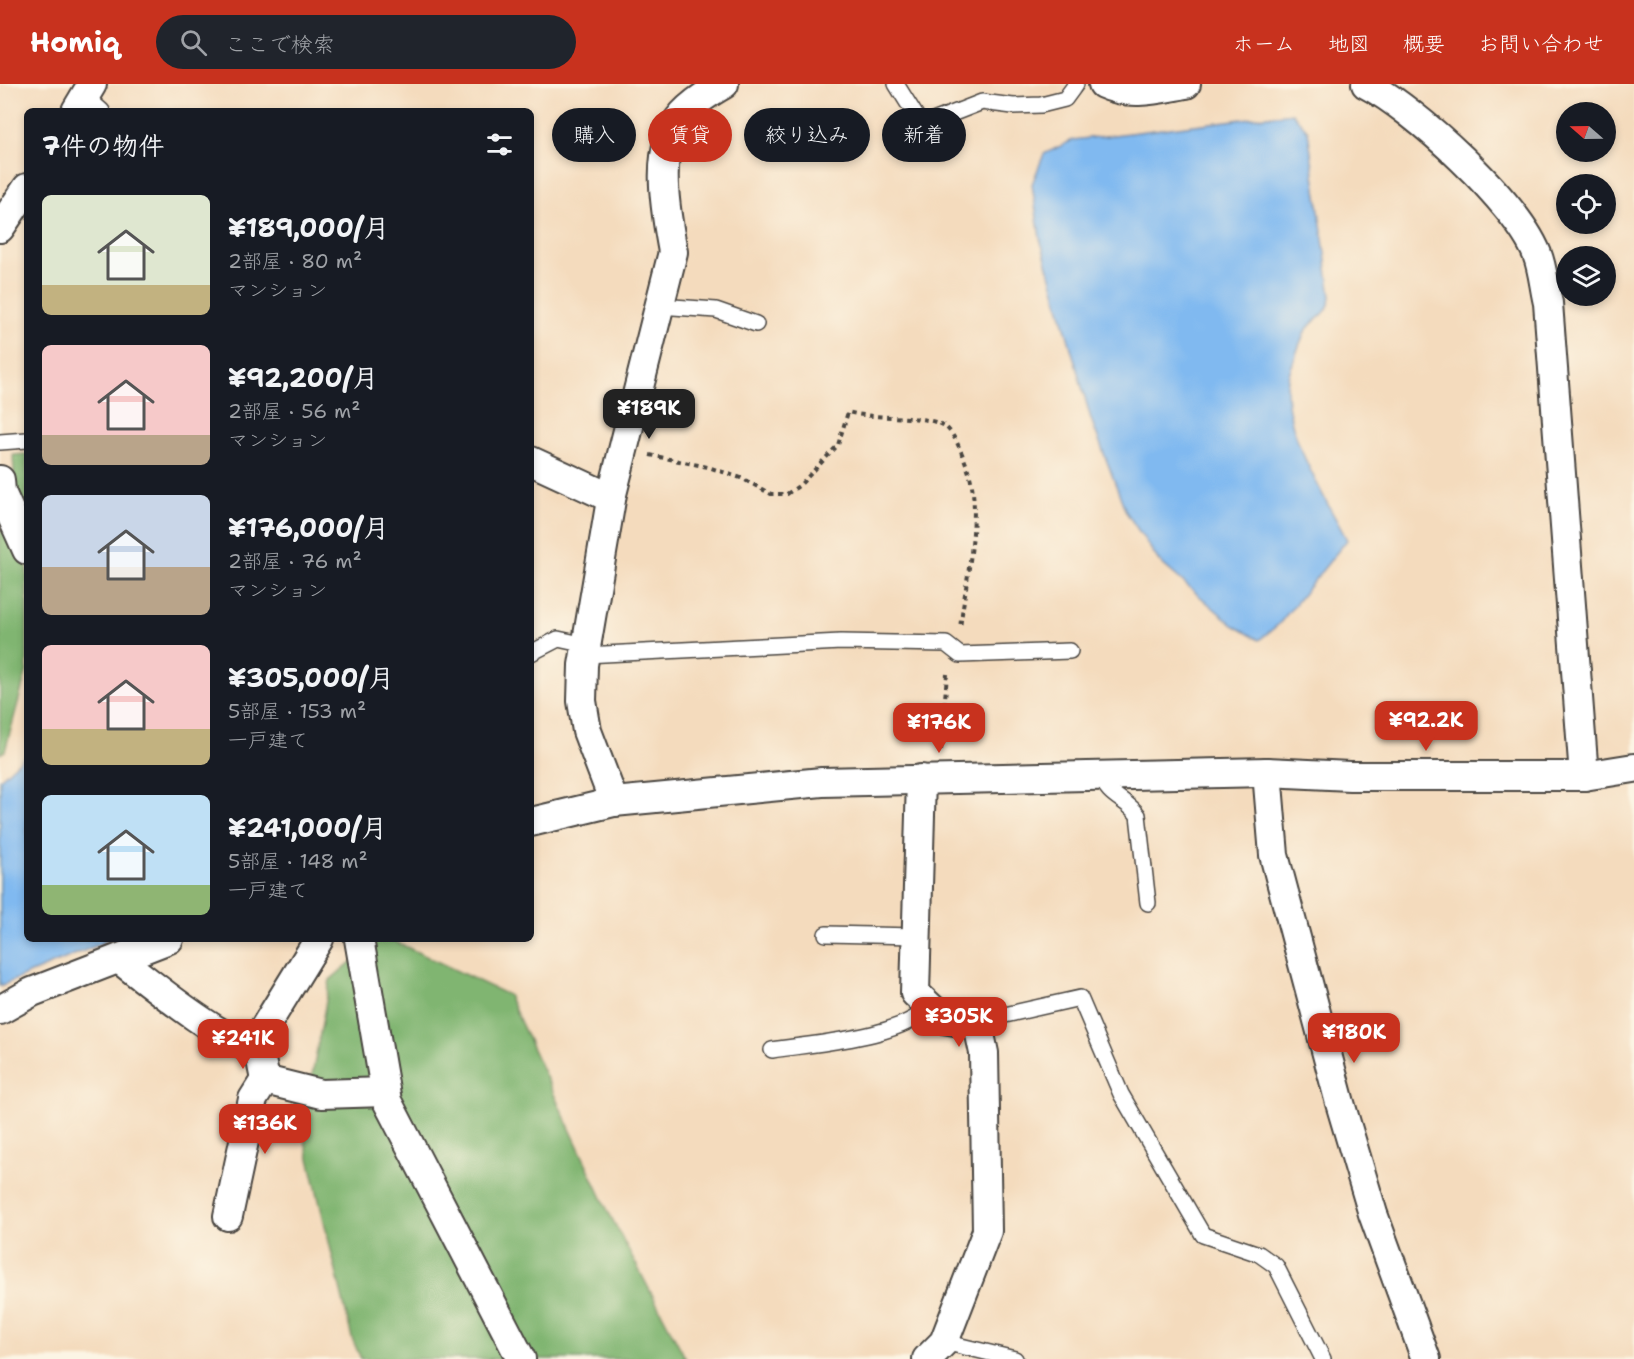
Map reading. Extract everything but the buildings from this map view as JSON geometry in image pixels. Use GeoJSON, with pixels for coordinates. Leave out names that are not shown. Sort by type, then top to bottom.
{"type":"FeatureCollection","features":[{"type":"Feature","properties":{"kind":"street"},"geometry":{"type":"LineString","coordinates":[[614,802],[587,731],[582,701],[586,650],[611,498],[673,252],[667,216],[665,166],[669,140],[682,114],[724,84]]}},
{"type":"Feature","properties":{"kind":"street"},"geometry":{"type":"LineString","coordinates":[[1103,84],[1126,91],[1146,92],[1186,84]]}},
{"type":"Feature","properties":{"kind":"street"},"geometry":{"type":"LineString","coordinates":[[1366,84],[1398,102],[1491,188],[1518,219],[1537,254],[1548,303],[1584,776]]}},
{"type":"Feature","properties":{"kind":"street"},"geometry":{"type":"LineString","coordinates":[[0,228],[24,192]]}},
{"type":"Feature","properties":{"kind":"street"},"geometry":{"type":"LineString","coordinates":[[534,462],[611,498]]}},
{"type":"Feature","properties":{"kind":"street"},"geometry":{"type":"LineString","coordinates":[[0,480],[1,492],[24,542]]}},
{"type":"Feature","properties":{"kind":"street"},"geometry":{"type":"LineString","coordinates":[[534,821],[614,802],[822,782],[1267,772],[1350,776],[1584,776],[1634,768]]}},
{"type":"Feature","properties":{"kind":"street"},"geometry":{"type":"LineString","coordinates":[[1267,772],[1274,855],[1340,1103],[1373,1214],[1426,1359]]}},
{"type":"Feature","properties":{"kind":"street"},"geometry":{"type":"LineString","coordinates":[[930,778],[916,936],[915,993],[943,1019],[978,1025],[984,1053],[987,1231],[936,1350]]}},
{"type":"Feature","properties":{"kind":"street"},"geometry":{"type":"LineString","coordinates":[[0,1010],[32,992],[162,942]]}},
{"type":"Feature","properties":{"kind":"street"},"geometry":{"type":"LineString","coordinates":[[228,1216],[253,1099],[265,1080],[259,1050],[263,1030],[317,942]]}},
{"type":"Feature","properties":{"kind":"street"},"geometry":{"type":"LineString","coordinates":[[360,942],[387,1101],[470,1265],[521,1359]]}},
{"type":"Feature","properties":{"kind":"street"},"geometry":{"type":"LineString","coordinates":[[119,959],[218,1030],[248,1048],[259,1050]]}},
{"type":"Feature","properties":{"kind":"street"},"geometry":{"type":"LineString","coordinates":[[265,1080],[321,1094],[385,1092]]}},
{"type":"Feature","properties":{"kind":"lane"},"geometry":{"type":"LineString","coordinates":[[896,84],[911,108]]}},
{"type":"Feature","properties":{"kind":"lane"},"geometry":{"type":"LineString","coordinates":[[965,108],[982,102],[1013,106],[1041,105],[1065,99],[1076,84]]}},
{"type":"Feature","properties":{"kind":"lane"},"geometry":{"type":"LineString","coordinates":[[659,306],[716,310],[756,324]]}},
{"type":"Feature","properties":{"kind":"lane"},"geometry":{"type":"LineString","coordinates":[[0,442],[24,440]]}},
{"type":"Feature","properties":{"kind":"lane"},"geometry":{"type":"LineString","coordinates":[[534,651],[558,639],[586,650],[841,642],[945,644],[960,655],[1070,651]]}},
{"type":"Feature","properties":{"kind":"lane"},"geometry":{"type":"LineString","coordinates":[[1101,775],[1105,789],[1131,806],[1138,815],[1148,903]]}},
{"type":"Feature","properties":{"kind":"lane"},"geometry":{"type":"LineString","coordinates":[[826,934],[916,936]]}},
{"type":"Feature","properties":{"kind":"lane"},"geometry":{"type":"LineString","coordinates":[[978,1025],[996,1017],[1080,998],[1121,1094],[1203,1235],[1259,1254],[1276,1266],[1323,1359]]}},
{"type":"Feature","properties":{"kind":"lane"},"geometry":{"type":"LineString","coordinates":[[772,1050],[895,1029],[919,1018],[930,1006]]}},
{"type":"Feature","properties":{"kind":"lane"},"geometry":{"type":"LineString","coordinates":[[936,1350],[1015,1359]]}},
{"type":"Feature","properties":{"kind":"path"},"geometry":{"type":"LineString","coordinates":[[623,449],[708,467],[741,478],[771,494],[787,494],[800,485],[838,445],[848,412],[866,417],[928,420],[945,426],[960,450],[973,488],[973,519],[959,642],[948,656],[930,778]]}},
{"type":"Feature","properties":{"kind":"green space"},"geometry":{"type":"Polygon","coordinates":[[[24,454],[24,681],[5,751],[0,754],[0,533],[16,509],[13,455],[24,454]]]}},
{"type":"Feature","properties":{"kind":"green space"},"geometry":{"type":"Polygon","coordinates":[[[374,942],[396,942],[508,995],[608,1211],[686,1359],[361,1359],[352,1338],[302,1129],[330,980],[374,942]]]}},
{"type":"Feature","properties":{"kind":"water"},"geometry":{"type":"Polygon","coordinates":[[[1292,113],[1308,131],[1331,297],[1327,309],[1307,329],[1300,343],[1287,387],[1289,409],[1304,456],[1347,540],[1279,624],[1259,640],[1233,625],[1159,561],[1126,512],[1091,419],[1040,238],[1032,184],[1044,154],[1073,140],[1292,113]]]}},
{"type":"Feature","properties":{"kind":"water"},"geometry":{"type":"Polygon","coordinates":[[[24,757],[24,942],[105,942],[0,986],[0,779],[24,757]]]}}]}
